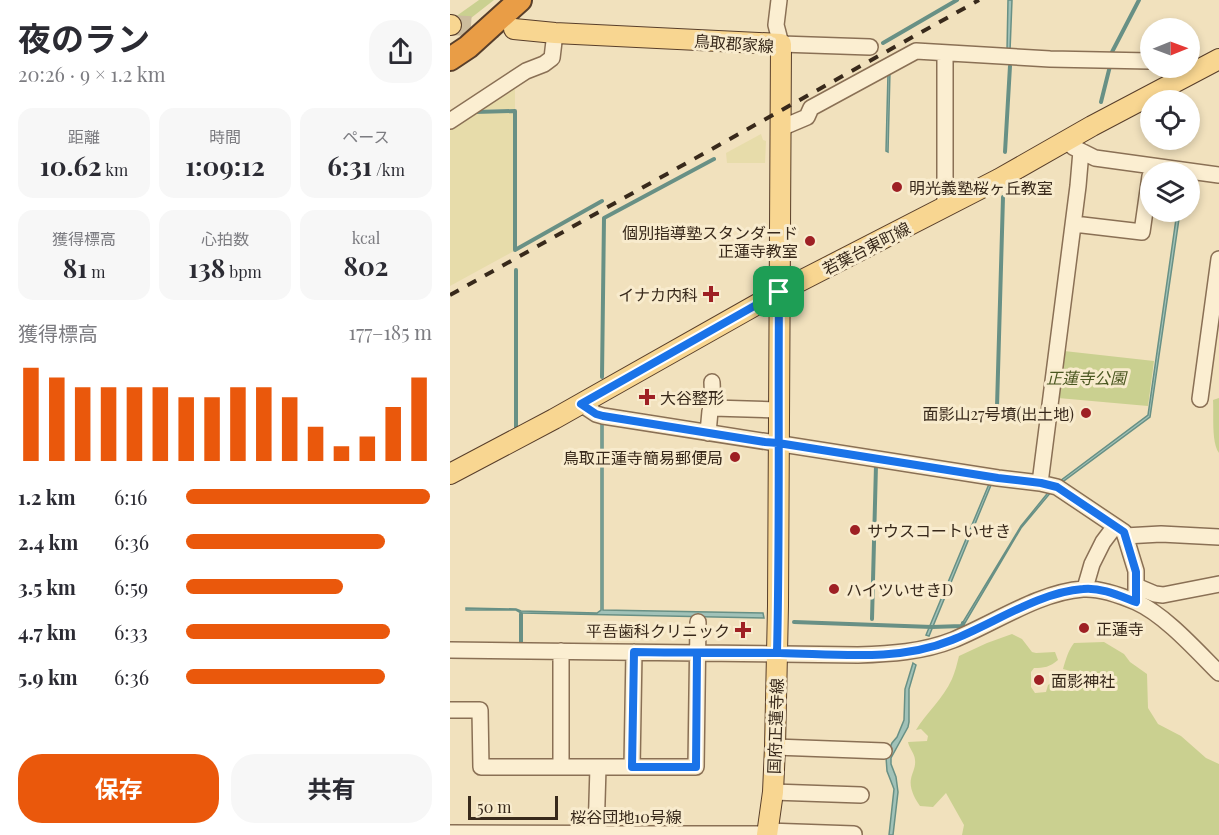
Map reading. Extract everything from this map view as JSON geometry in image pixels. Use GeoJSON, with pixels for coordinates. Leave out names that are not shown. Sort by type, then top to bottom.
{"type":"FeatureCollection","features":[{"type":"Feature","properties":{"kind":"highway"},"geometry":{"type":"LineString","coordinates":[[457,43],[520,0]]}},
{"type":"Feature","properties":{"kind":"main road","name":"鳥取郡家線"},"geometry":{"type":"LineString","coordinates":[[514,30],[781,44],[779,292]]}},
{"type":"Feature","properties":{"kind":"main road","name":"若葉台東町線"},"geometry":{"type":"LineString","coordinates":[[1200,66],[1219,59]]}},
{"type":"Feature","properties":{"kind":"main road","name":"若葉台東町線"},"geometry":{"type":"LineString","coordinates":[[450,474],[581,404],[779,292],[999,179],[1072,146],[1174,78]]}},
{"type":"Feature","properties":{"kind":"main road","name":"国府正蓮寺線"},"geometry":{"type":"LineString","coordinates":[[767,833],[775,747],[779,292]]}},
{"type":"Feature","properties":{"kind":"street"},"geometry":{"type":"LineString","coordinates":[[779,0],[776,25],[781,44],[870,46]]}},
{"type":"Feature","properties":{"kind":"street"},"geometry":{"type":"LineString","coordinates":[[450,121],[526,71],[552,58],[555,33]]}},
{"type":"Feature","properties":{"kind":"street"},"geometry":{"type":"LineString","coordinates":[[781,128],[807,117],[811,108],[916,51],[1050,59],[1140,61]]}},
{"type":"Feature","properties":{"kind":"street"},"geometry":{"type":"LineString","coordinates":[[945,53],[945,207]]}},
{"type":"Feature","properties":{"kind":"street"},"geometry":{"type":"LineString","coordinates":[[1072,146],[1095,158],[1140,168]]}},
{"type":"Feature","properties":{"kind":"street"},"geometry":{"type":"LineString","coordinates":[[1041,483],[1078,186],[1072,146]]}},
{"type":"Feature","properties":{"kind":"street"},"geometry":{"type":"LineString","coordinates":[[1200,174],[1219,175]]}},
{"type":"Feature","properties":{"kind":"street"},"geometry":{"type":"LineString","coordinates":[[1074,224],[1142,232],[1143,222]]}},
{"type":"Feature","properties":{"kind":"street"},"geometry":{"type":"LineString","coordinates":[[1200,399],[1214,332],[1219,259]]}},
{"type":"Feature","properties":{"kind":"street"},"geometry":{"type":"LineString","coordinates":[[708,433],[710,411],[713,408],[712,382]]}},
{"type":"Feature","properties":{"kind":"street"},"geometry":{"type":"LineString","coordinates":[[581,404],[603,416],[1041,483],[1057,487],[1120,531],[1219,537]]}},
{"type":"Feature","properties":{"kind":"street"},"geometry":{"type":"LineString","coordinates":[[713,408],[778,410]]}},
{"type":"Feature","properties":{"kind":"street"},"geometry":{"type":"LineString","coordinates":[[1120,531],[1136,572],[1136,602]]}},
{"type":"Feature","properties":{"kind":"street"},"geometry":{"type":"LineString","coordinates":[[1085,588],[1092,564],[1103,542],[1120,531]]}},
{"type":"Feature","properties":{"kind":"street"},"geometry":{"type":"LineString","coordinates":[[1136,586],[1163,595],[1219,584]]}},
{"type":"Feature","properties":{"kind":"street"},"geometry":{"type":"LineString","coordinates":[[450,650],[858,655],[897,653],[952,640],[1039,600],[1085,588],[1109,592],[1151,610],[1219,673]]}},
{"type":"Feature","properties":{"kind":"street"},"geometry":{"type":"LineString","coordinates":[[450,710],[480,710],[481,767],[696,767],[698,622]]}},
{"type":"Feature","properties":{"kind":"street"},"geometry":{"type":"LineString","coordinates":[[561,651],[561,767]]}},
{"type":"Feature","properties":{"kind":"street"},"geometry":{"type":"LineString","coordinates":[[632,767],[634,652]]}},
{"type":"Feature","properties":{"kind":"street"},"geometry":{"type":"LineString","coordinates":[[775,747],[884,751]]}},
{"type":"Feature","properties":{"kind":"street"},"geometry":{"type":"LineString","coordinates":[[596,835],[598,767]]}},
{"type":"Feature","properties":{"kind":"street"},"geometry":{"type":"LineString","coordinates":[[772,792],[861,795]]}},
{"type":"Feature","properties":{"kind":"street","name":"桜谷団地10号線"},"geometry":{"type":"LineString","coordinates":[[450,833],[854,834]]}},
{"type":"Feature","properties":{"kind":"shaded area"},"geometry":{"type":"Polygon","coordinates":[[[515,82],[515,109],[474,110],[515,82]]]}},
{"type":"Feature","properties":{"kind":"shaded area"},"geometry":{"type":"Polygon","coordinates":[[[470,113],[513,113],[514,251],[450,286],[450,125],[470,113]]]}},
{"type":"Feature","properties":{"kind":"shaded area"},"geometry":{"type":"Polygon","coordinates":[[[761,134],[763,140],[766,141],[765,163],[727,163],[726,153],[761,134]]]}},
{"type":"Feature","properties":{"kind":"green space"},"geometry":{"type":"Polygon","coordinates":[[[479,0],[494,0],[471,18],[455,17],[479,0]]]}},
{"type":"Feature","properties":{"kind":"green space","name":"正蓮寺公園"},"geometry":{"type":"Polygon","coordinates":[[[1064,351],[1154,361],[1148,406],[1058,398],[1064,351]]]}},
{"type":"Feature","properties":{"kind":"green space"},"geometry":{"type":"Polygon","coordinates":[[[1219,398],[1219,453],[1214,435],[1213,400],[1219,398]]]}},
{"type":"Feature","properties":{"kind":"green space"},"geometry":{"type":"Polygon","coordinates":[[[1012,634],[1022,639],[1032,652],[1055,652],[1058,660],[1047,667],[1034,668],[1031,672],[1031,687],[1035,693],[1046,692],[1048,685],[1057,679],[1065,687],[1071,688],[1074,672],[1063,669],[1074,643],[1104,642],[1124,654],[1130,662],[1147,674],[1148,708],[1158,724],[1181,736],[1206,758],[1219,764],[1219,835],[962,835],[964,825],[946,793],[933,807],[920,806],[911,786],[915,760],[908,742],[927,741],[928,736],[921,729],[916,730],[948,686],[959,656],[1012,634]]]}},
{"type":"Feature","properties":{"kind":"water"},"geometry":{"type":"Polygon","coordinates":[[[1008,0],[1012,0],[1010,51],[1007,51],[1008,0]]]}},
{"type":"Feature","properties":{"kind":"water"},"geometry":{"type":"Polygon","coordinates":[[[890,71],[888,152],[886,151],[888,73],[890,71]]]}},
{"type":"Feature","properties":{"kind":"water"},"geometry":{"type":"Polygon","coordinates":[[[1176,222],[1179,222],[1150,417],[1061,483],[1060,481],[1148,415],[1176,222]]]}},
{"type":"Feature","properties":{"kind":"water"},"geometry":{"type":"Polygon","coordinates":[[[601,417],[603,417],[603,610],[763,613],[764,618],[466,610],[466,608],[516,609],[597,613],[601,610],[601,417]]]}},
{"type":"Feature","properties":{"kind":"water"},"geometry":{"type":"Polygon","coordinates":[[[989,484],[991,485],[929,636],[926,635],[989,484]]]}},
{"type":"Feature","properties":{"kind":"water"},"geometry":{"type":"Polygon","coordinates":[[[1051,489],[1052,491],[1021,528],[962,628],[960,627],[1021,526],[1051,489]]]}},
{"type":"Feature","properties":{"kind":"water"},"geometry":{"type":"Polygon","coordinates":[[[913,663],[916,665],[909,689],[908,727],[891,758],[898,792],[893,835],[889,835],[894,789],[887,771],[886,757],[904,720],[905,689],[913,663]]]}},
{"type":"Feature","properties":{"kind":"waterway"},"geometry":{"type":"LineString","coordinates":[[883,43],[957,0]]}},
{"type":"Feature","properties":{"kind":"waterway"},"geometry":{"type":"LineString","coordinates":[[1111,54],[1139,0]]}},
{"type":"Feature","properties":{"kind":"waterway"},"geometry":{"type":"LineString","coordinates":[[1005,152],[1010,66]]}},
{"type":"Feature","properties":{"kind":"waterway"},"geometry":{"type":"LineString","coordinates":[[1101,102],[1110,66]]}},
{"type":"Feature","properties":{"kind":"waterway"},"geometry":{"type":"LineString","coordinates":[[474,112],[515,111],[515,250],[602,201]]}},
{"type":"Feature","properties":{"kind":"waterway"},"geometry":{"type":"LineString","coordinates":[[602,377],[604,218],[714,159]]}},
{"type":"Feature","properties":{"kind":"waterway"},"geometry":{"type":"LineString","coordinates":[[997,407],[1003,197]]}},
{"type":"Feature","properties":{"kind":"waterway"},"geometry":{"type":"LineString","coordinates":[[516,270],[516,427]]}},
{"type":"Feature","properties":{"kind":"waterway"},"geometry":{"type":"LineString","coordinates":[[872,619],[876,465]]}},
{"type":"Feature","properties":{"kind":"waterway"},"geometry":{"type":"LineString","coordinates":[[521,614],[521,645]]}},
{"type":"Feature","properties":{"kind":"waterway"},"geometry":{"type":"LineString","coordinates":[[794,622],[932,627],[962,626],[963,623]]}},
{"type":"Feature","properties":{"kind":"tunnel"},"geometry":{"type":"LineString","coordinates":[[451,25],[499,28]]}},
{"type":"Feature","properties":{"kind":"railway"},"geometry":{"type":"LineString","coordinates":[[450,295],[979,0]]}},
{"type":"Feature","properties":{"kind":"place","name":"明光義塾桜ヶ丘教室"},"geometry":{"type":"Point","coordinates":[897,187]}},
{"type":"Feature","properties":{"kind":"place","name":"個別指導塾スタンダード 正蓮寺教室"},"geometry":{"type":"Point","coordinates":[810,241]}},
{"type":"Feature","properties":{"kind":"place","name":"イナカ内科"},"geometry":{"type":"Point","coordinates":[711,294]}},
{"type":"Feature","properties":{"kind":"place","name":"大谷整形"},"geometry":{"type":"Point","coordinates":[647,397]}},
{"type":"Feature","properties":{"kind":"place","name":"面影山27号墳(出土地)"},"geometry":{"type":"Point","coordinates":[1086,413]}},
{"type":"Feature","properties":{"kind":"place","name":"鳥取正蓮寺簡易郵便局"},"geometry":{"type":"Point","coordinates":[735,457]}},
{"type":"Feature","properties":{"kind":"place","name":"サウスコートいせき"},"geometry":{"type":"Point","coordinates":[855,530]}},
{"type":"Feature","properties":{"kind":"place","name":"ハイツいせきD"},"geometry":{"type":"Point","coordinates":[834,589]}},
{"type":"Feature","properties":{"kind":"place","name":"正蓮寺"},"geometry":{"type":"Point","coordinates":[1084,628]}},
{"type":"Feature","properties":{"kind":"place","name":"平吾歯科クリニック"},"geometry":{"type":"Point","coordinates":[743,630]}},
{"type":"Feature","properties":{"kind":"place","name":"面影神社"},"geometry":{"type":"Point","coordinates":[1039,680]}},
{"type":"Feature","properties":{"kind":"route"},"geometry":{"type":"LineString","coordinates":[[779,292],[581,404],[603,416],[765,442],[778,443],[998,478],[1041,483],[1057,487],[1124,532],[1135,565],[1136,602],[1109,592],[1085,588],[1039,600],[952,640],[897,653],[858,655],[777,653],[634,652],[632,767],[696,767],[697,653],[777,653],[778,606],[778,443],[778,410],[779,292]]}}]}
